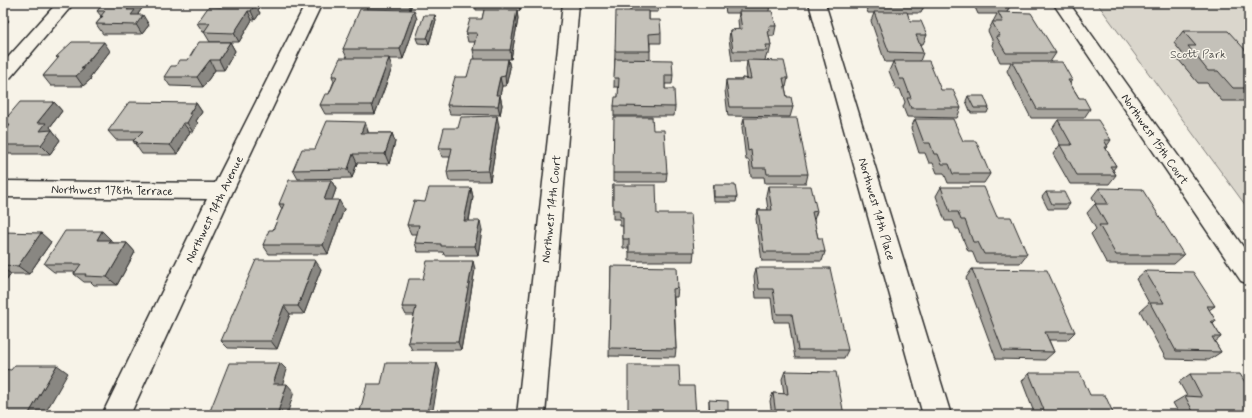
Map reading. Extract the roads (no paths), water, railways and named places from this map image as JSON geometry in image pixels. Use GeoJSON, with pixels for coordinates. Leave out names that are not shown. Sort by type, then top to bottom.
{"type":"FeatureCollection","features":[{"type":"Feature","properties":{"kind":"street"},"geometry":{"type":"LineString","coordinates":[[3,74],[66,3]]}},
{"type":"Feature","properties":{"kind":"street","name":"Northwest 14th Avenue"},"geometry":{"type":"LineString","coordinates":[[116,415],[222,191],[314,3]]}},
{"type":"Feature","properties":{"kind":"street","name":"Northwest 14th Court"},"geometry":{"type":"LineString","coordinates":[[531,415],[571,3]]}},
{"type":"Feature","properties":{"kind":"street","name":"Northwest 14th Place"},"geometry":{"type":"LineString","coordinates":[[817,3],[937,415]]}},
{"type":"Feature","properties":{"kind":"street","name":"Northwest 15th Court"},"geometry":{"type":"LineString","coordinates":[[1061,3],[1249,274]]}},
{"type":"Feature","properties":{"kind":"street","name":"Northwest 178th Terrace"},"geometry":{"type":"LineString","coordinates":[[3,189],[222,191]]}},
{"type":"Feature","properties":{"kind":"park label","name":"Scott Park"},"geometry":{"type":"Point","coordinates":[1198,54]}}]}
